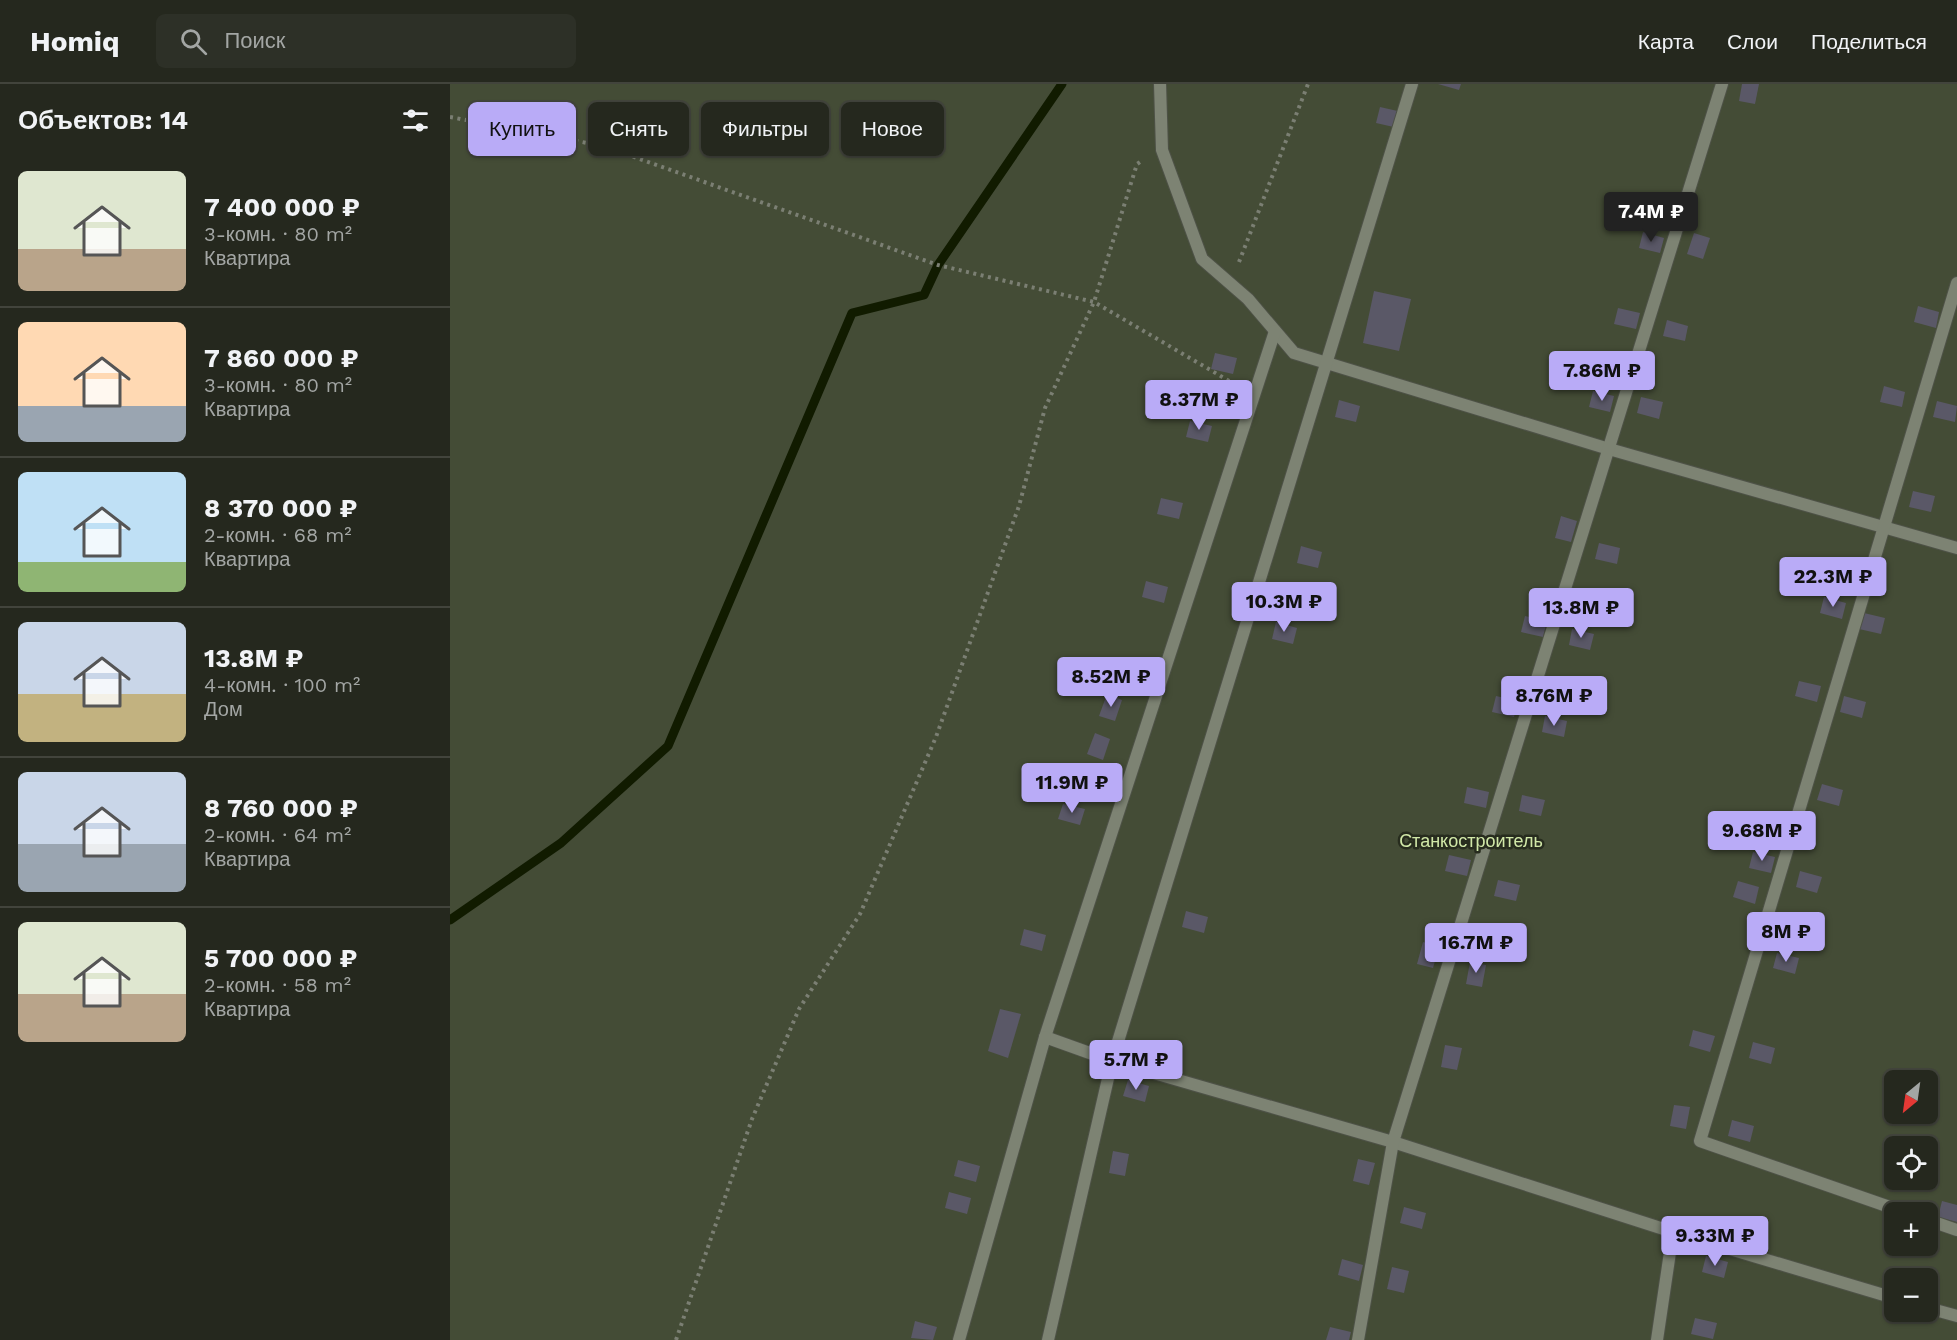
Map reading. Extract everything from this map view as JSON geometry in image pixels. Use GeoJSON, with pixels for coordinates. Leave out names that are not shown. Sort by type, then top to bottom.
{"type":"FeatureCollection","features":[{"type":"Feature","properties":{"kind":"lane"},"geometry":{"type":"LineString","coordinates":[[1160,84],[1162,150],[1202,259],[1230,283],[1294,353],[1609,449],[1957,548]]}},
{"type":"Feature","properties":{"kind":"lane"},"geometry":{"type":"LineString","coordinates":[[1048,1340],[1112,1061],[1412,84]]}},
{"type":"Feature","properties":{"kind":"lane"},"geometry":{"type":"LineString","coordinates":[[1358,1340],[1393,1142],[1722,84]]}},
{"type":"Feature","properties":{"kind":"lane"},"geometry":{"type":"LineString","coordinates":[[1884,1205],[1700,1141],[1957,283]]}},
{"type":"Feature","properties":{"kind":"lane"},"geometry":{"type":"LineString","coordinates":[[959,1340],[1045,1037],[1275,331]]}},
{"type":"Feature","properties":{"kind":"lane"},"geometry":{"type":"LineString","coordinates":[[1045,1037],[1112,1061],[1393,1142],[1673,1232],[1884,1295]]}},
{"type":"Feature","properties":{"kind":"lane"},"geometry":{"type":"LineString","coordinates":[[1938,1223],[1957,1230]]}},
{"type":"Feature","properties":{"kind":"lane"},"geometry":{"type":"LineString","coordinates":[[1657,1340],[1673,1232]]}},
{"type":"Feature","properties":{"kind":"lane"},"geometry":{"type":"LineString","coordinates":[[1938,1311],[1957,1316]]}},
{"type":"Feature","properties":{"kind":"path"},"geometry":{"type":"LineString","coordinates":[[1230,283],[1308,84]]}},
{"type":"Feature","properties":{"kind":"path"},"geometry":{"type":"LineString","coordinates":[[450,117],[603,146],[938,266],[1094,303],[1254,395]]}},
{"type":"Feature","properties":{"kind":"path"},"geometry":{"type":"LineString","coordinates":[[676,1340],[752,1119],[799,1009],[860,914],[936,737],[1019,506],[1045,408],[1094,303],[1137,164],[1162,150]]}},
{"type":"Feature","properties":{"kind":"green space","name":"Станкостроитель"},"geometry":{"type":"Polygon","coordinates":[[[450,84],[1957,84],[1957,1340],[450,1340],[450,84]]]}},
{"type":"Feature","properties":{"kind":"building"},"geometry":{"type":"Polygon","coordinates":[[[1438,84],[1461,84],[1459,90],[1438,84]]]}},
{"type":"Feature","properties":{"kind":"building"},"geometry":{"type":"Polygon","coordinates":[[[1742,84],[1759,84],[1755,104],[1739,101],[1742,84]]]}},
{"type":"Feature","properties":{"kind":"building"},"geometry":{"type":"Polygon","coordinates":[[[1380,107],[1402,112],[1398,128],[1376,123],[1380,107]]]}},
{"type":"Feature","properties":{"kind":"building"},"geometry":{"type":"Polygon","coordinates":[[[1643,232],[1664,238],[1660,253],[1639,248],[1643,232]]]}},
{"type":"Feature","properties":{"kind":"building"},"geometry":{"type":"Polygon","coordinates":[[[1694,233],[1710,238],[1703,259],[1687,254],[1694,233]]]}},
{"type":"Feature","properties":{"kind":"building"},"geometry":{"type":"Polygon","coordinates":[[[1374,291],[1411,299],[1399,351],[1363,343],[1374,291]]]}},
{"type":"Feature","properties":{"kind":"building"},"geometry":{"type":"Polygon","coordinates":[[[1918,306],[1939,312],[1936,328],[1914,322],[1918,306]]]}},
{"type":"Feature","properties":{"kind":"building"},"geometry":{"type":"Polygon","coordinates":[[[1618,308],[1640,313],[1636,329],[1614,324],[1618,308]]]}},
{"type":"Feature","properties":{"kind":"building"},"geometry":{"type":"Polygon","coordinates":[[[1667,320],[1688,326],[1685,341],[1663,336],[1667,320]]]}},
{"type":"Feature","properties":{"kind":"building"},"geometry":{"type":"Polygon","coordinates":[[[1215,353],[1237,358],[1233,374],[1211,369],[1215,353]]]}},
{"type":"Feature","properties":{"kind":"building"},"geometry":{"type":"Polygon","coordinates":[[[1884,386],[1905,392],[1902,407],[1880,402],[1884,386]]]}},
{"type":"Feature","properties":{"kind":"building"},"geometry":{"type":"Polygon","coordinates":[[[1593,391],[1614,396],[1610,412],[1589,407],[1593,391]]]}},
{"type":"Feature","properties":{"kind":"building"},"geometry":{"type":"Polygon","coordinates":[[[1641,397],[1663,402],[1659,419],[1637,413],[1641,397]]]}},
{"type":"Feature","properties":{"kind":"building"},"geometry":{"type":"Polygon","coordinates":[[[1339,400],[1360,406],[1356,422],[1335,417],[1339,400]]]}},
{"type":"Feature","properties":{"kind":"building"},"geometry":{"type":"Polygon","coordinates":[[[1937,401],[1957,406],[1955,422],[1933,417],[1937,401]]]}},
{"type":"Feature","properties":{"kind":"building"},"geometry":{"type":"Polygon","coordinates":[[[1190,421],[1212,426],[1208,442],[1186,437],[1190,421]]]}},
{"type":"Feature","properties":{"kind":"building"},"geometry":{"type":"Polygon","coordinates":[[[1913,491],[1935,496],[1931,512],[1909,507],[1913,491]]]}},
{"type":"Feature","properties":{"kind":"building"},"geometry":{"type":"Polygon","coordinates":[[[1161,498],[1183,503],[1179,519],[1157,514],[1161,498]]]}},
{"type":"Feature","properties":{"kind":"building"},"geometry":{"type":"Polygon","coordinates":[[[1561,516],[1577,521],[1571,542],[1555,538],[1561,516]]]}},
{"type":"Feature","properties":{"kind":"building"},"geometry":{"type":"Polygon","coordinates":[[[1599,543],[1620,548],[1617,564],[1595,559],[1599,543]]]}},
{"type":"Feature","properties":{"kind":"building"},"geometry":{"type":"Polygon","coordinates":[[[1301,546],[1322,552],[1318,568],[1297,563],[1301,546]]]}},
{"type":"Feature","properties":{"kind":"building"},"geometry":{"type":"Polygon","coordinates":[[[1146,581],[1168,587],[1164,603],[1142,597],[1146,581]]]}},
{"type":"Feature","properties":{"kind":"building"},"geometry":{"type":"Polygon","coordinates":[[[1824,597],[1846,603],[1842,619],[1820,613],[1824,597]]]}},
{"type":"Feature","properties":{"kind":"building"},"geometry":{"type":"Polygon","coordinates":[[[1864,613],[1885,618],[1881,634],[1859,629],[1864,613]]]}},
{"type":"Feature","properties":{"kind":"building"},"geometry":{"type":"Polygon","coordinates":[[[1525,616],[1547,621],[1543,637],[1521,632],[1525,616]]]}},
{"type":"Feature","properties":{"kind":"building"},"geometry":{"type":"Polygon","coordinates":[[[1276,622],[1297,628],[1293,644],[1272,639],[1276,622]]]}},
{"type":"Feature","properties":{"kind":"building"},"geometry":{"type":"Polygon","coordinates":[[[1572,629],[1594,634],[1590,650],[1569,645],[1572,629]]]}},
{"type":"Feature","properties":{"kind":"building"},"geometry":{"type":"Polygon","coordinates":[[[1799,681],[1821,686],[1817,702],[1795,696],[1799,681]]]}},
{"type":"Feature","properties":{"kind":"building"},"geometry":{"type":"Polygon","coordinates":[[[1107,694],[1122,700],[1115,721],[1099,716],[1107,694]]]}},
{"type":"Feature","properties":{"kind":"building"},"geometry":{"type":"Polygon","coordinates":[[[1496,696],[1518,701],[1514,717],[1492,712],[1496,696]]]}},
{"type":"Feature","properties":{"kind":"building"},"geometry":{"type":"Polygon","coordinates":[[[1844,696],[1866,702],[1862,718],[1840,712],[1844,696]]]}},
{"type":"Feature","properties":{"kind":"building"},"geometry":{"type":"Polygon","coordinates":[[[1545,716],[1567,721],[1564,737],[1542,732],[1545,716]]]}},
{"type":"Feature","properties":{"kind":"building"},"geometry":{"type":"Polygon","coordinates":[[[1095,733],[1110,739],[1103,760],[1087,754],[1095,733]]]}},
{"type":"Feature","properties":{"kind":"building"},"geometry":{"type":"Polygon","coordinates":[[[1822,784],[1843,790],[1839,806],[1817,800],[1822,784]]]}},
{"type":"Feature","properties":{"kind":"building"},"geometry":{"type":"Polygon","coordinates":[[[1467,787],[1489,792],[1486,808],[1464,803],[1467,787]]]}},
{"type":"Feature","properties":{"kind":"building"},"geometry":{"type":"Polygon","coordinates":[[[1522,795],[1545,800],[1541,816],[1519,811],[1522,795]]]}},
{"type":"Feature","properties":{"kind":"building"},"geometry":{"type":"Polygon","coordinates":[[[1063,804],[1085,809],[1080,825],[1058,819],[1063,804]]]}},
{"type":"Feature","properties":{"kind":"building"},"geometry":{"type":"Polygon","coordinates":[[[1753,852],[1775,857],[1771,873],[1749,868],[1753,852]]]}},
{"type":"Feature","properties":{"kind":"building"},"geometry":{"type":"Polygon","coordinates":[[[1449,855],[1471,860],[1467,876],[1445,871],[1449,855]]]}},
{"type":"Feature","properties":{"kind":"building"},"geometry":{"type":"Polygon","coordinates":[[[1800,871],[1822,877],[1817,893],[1796,887],[1800,871]]]}},
{"type":"Feature","properties":{"kind":"building"},"geometry":{"type":"Polygon","coordinates":[[[1498,880],[1520,885],[1516,901],[1494,896],[1498,880]]]}},
{"type":"Feature","properties":{"kind":"building"},"geometry":{"type":"Polygon","coordinates":[[[1738,881],[1759,887],[1755,904],[1733,897],[1738,881]]]}},
{"type":"Feature","properties":{"kind":"building"},"geometry":{"type":"Polygon","coordinates":[[[1186,911],[1208,917],[1204,933],[1182,927],[1186,911]]]}},
{"type":"Feature","properties":{"kind":"building"},"geometry":{"type":"Polygon","coordinates":[[[1024,929],[1046,935],[1042,951],[1020,945],[1024,929]]]}},
{"type":"Feature","properties":{"kind":"building"},"geometry":{"type":"Polygon","coordinates":[[[1423,942],[1439,947],[1433,968],[1417,964],[1423,942]]]}},
{"type":"Feature","properties":{"kind":"building"},"geometry":{"type":"Polygon","coordinates":[[[1777,953],[1799,958],[1795,974],[1773,968],[1777,953]]]}},
{"type":"Feature","properties":{"kind":"building"},"geometry":{"type":"Polygon","coordinates":[[[1470,962],[1486,965],[1482,987],[1466,984],[1470,962]]]}},
{"type":"Feature","properties":{"kind":"building"},"geometry":{"type":"Polygon","coordinates":[[[1000,1009],[1021,1014],[1008,1058],[988,1051],[1000,1009]]]}},
{"type":"Feature","properties":{"kind":"building"},"geometry":{"type":"Polygon","coordinates":[[[1693,1030],[1715,1036],[1710,1052],[1689,1046],[1693,1030]]]}},
{"type":"Feature","properties":{"kind":"building"},"geometry":{"type":"Polygon","coordinates":[[[1753,1042],[1775,1048],[1771,1064],[1749,1058],[1753,1042]]]}},
{"type":"Feature","properties":{"kind":"building"},"geometry":{"type":"Polygon","coordinates":[[[1445,1045],[1462,1048],[1457,1070],[1441,1067],[1445,1045]]]}},
{"type":"Feature","properties":{"kind":"building"},"geometry":{"type":"Polygon","coordinates":[[[1128,1080],[1149,1086],[1145,1102],[1123,1096],[1128,1080]]]}},
{"type":"Feature","properties":{"kind":"building"},"geometry":{"type":"Polygon","coordinates":[[[1674,1105],[1690,1107],[1686,1129],[1670,1126],[1674,1105]]]}},
{"type":"Feature","properties":{"kind":"building"},"geometry":{"type":"Polygon","coordinates":[[[1732,1120],[1754,1126],[1750,1142],[1728,1136],[1732,1120]]]}},
{"type":"Feature","properties":{"kind":"building"},"geometry":{"type":"Polygon","coordinates":[[[1113,1151],[1129,1154],[1125,1176],[1109,1173],[1113,1151]]]}},
{"type":"Feature","properties":{"kind":"building"},"geometry":{"type":"Polygon","coordinates":[[[1358,1159],[1375,1163],[1369,1185],[1353,1181],[1358,1159]]]}},
{"type":"Feature","properties":{"kind":"building"},"geometry":{"type":"Polygon","coordinates":[[[958,1160],[980,1166],[976,1182],[954,1176],[958,1160]]]}},
{"type":"Feature","properties":{"kind":"building"},"geometry":{"type":"Polygon","coordinates":[[[949,1192],[971,1198],[967,1214],[945,1208],[949,1192]]]}},
{"type":"Feature","properties":{"kind":"building"},"geometry":{"type":"Polygon","coordinates":[[[1942,1201],[1957,1205],[1957,1222],[1938,1217],[1942,1201]]]}},
{"type":"Feature","properties":{"kind":"building"},"geometry":{"type":"Polygon","coordinates":[[[1404,1207],[1426,1213],[1422,1229],[1400,1223],[1404,1207]]]}},
{"type":"Feature","properties":{"kind":"building"},"geometry":{"type":"Polygon","coordinates":[[[1706,1256],[1728,1262],[1724,1278],[1702,1272],[1706,1256]]]}},
{"type":"Feature","properties":{"kind":"building"},"geometry":{"type":"Polygon","coordinates":[[[1342,1259],[1363,1265],[1359,1281],[1338,1275],[1342,1259]]]}},
{"type":"Feature","properties":{"kind":"building"},"geometry":{"type":"Polygon","coordinates":[[[1392,1267],[1409,1271],[1404,1293],[1387,1289],[1392,1267]]]}},
{"type":"Feature","properties":{"kind":"building"},"geometry":{"type":"Polygon","coordinates":[[[1695,1318],[1717,1323],[1713,1339],[1691,1334],[1695,1318]]]}},
{"type":"Feature","properties":{"kind":"building"},"geometry":{"type":"Polygon","coordinates":[[[915,1321],[937,1327],[933,1340],[911,1338],[915,1321]]]}},
{"type":"Feature","properties":{"kind":"building"},"geometry":{"type":"Polygon","coordinates":[[[1330,1327],[1351,1332],[1349,1340],[1326,1340],[1330,1327]]]}},
{"type":"Feature","properties":{"kind":"waterway"},"geometry":{"type":"LineString","coordinates":[[450,920],[561,843],[668,746],[852,313],[924,295],[938,265],[1062,84]]}}]}
